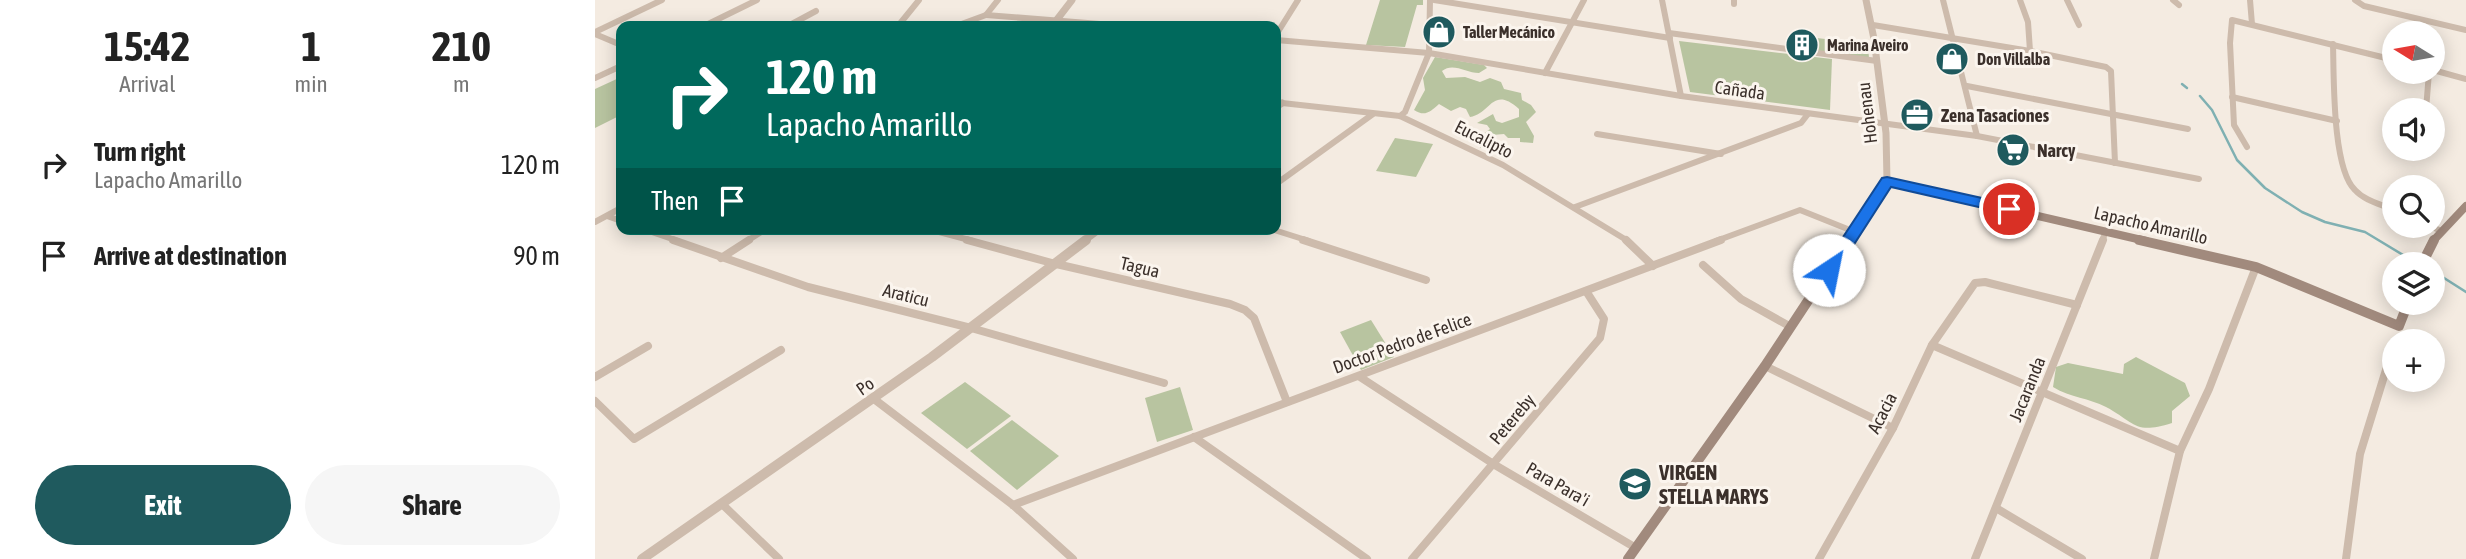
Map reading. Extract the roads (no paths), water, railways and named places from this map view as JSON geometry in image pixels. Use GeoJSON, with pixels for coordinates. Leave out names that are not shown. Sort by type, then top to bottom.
{"type":"FeatureCollection","features":[{"type":"Feature","properties":{"kind":"main road","name":"Lapacho Amarillo"},"geometry":{"type":"LineString","coordinates":[[1887,181],[2256,267],[2399,326]]}},
{"type":"Feature","properties":{"kind":"main road"},"geometry":{"type":"LineString","coordinates":[[1628,559],[1765,366],[1887,181]]}},
{"type":"Feature","properties":{"kind":"main road"},"geometry":{"type":"LineString","coordinates":[[2445,221],[2466,206]]}},
{"type":"Feature","properties":{"kind":"main road"},"geometry":{"type":"LineString","coordinates":[[2399,326],[2403,315]]}},
{"type":"Feature","properties":{"kind":"street"},"geometry":{"type":"LineString","coordinates":[[619,21],[662,0]]}},
{"type":"Feature","properties":{"kind":"street"},"geometry":{"type":"LineString","coordinates":[[714,21],[757,0]]}},
{"type":"Feature","properties":{"kind":"street"},"geometry":{"type":"LineString","coordinates":[[902,21],[919,0]]}},
{"type":"Feature","properties":{"kind":"street"},"geometry":{"type":"LineString","coordinates":[[986,15],[998,0]]}},
{"type":"Feature","properties":{"kind":"street"},"geometry":{"type":"LineString","coordinates":[[1058,20],[1072,0]]}},
{"type":"Feature","properties":{"kind":"street"},"geometry":{"type":"LineString","coordinates":[[1281,29],[1298,0]]}},
{"type":"Feature","properties":{"kind":"street"},"geometry":{"type":"LineString","coordinates":[[1400,116],[1405,112],[1429,53],[1432,0],[1573,23],[1877,61]]}},
{"type":"Feature","properties":{"kind":"street"},"geometry":{"type":"LineString","coordinates":[[1545,73],[1584,0]]}},
{"type":"Feature","properties":{"kind":"street"},"geometry":{"type":"LineString","coordinates":[[1662,0],[1681,96]]}},
{"type":"Feature","properties":{"kind":"street","name":"Hohenau"},"geometry":{"type":"LineString","coordinates":[[1866,0],[1873,25],[1889,167],[1887,181]]}},
{"type":"Feature","properties":{"kind":"street"},"geometry":{"type":"LineString","coordinates":[[1943,0],[1977,136]]}},
{"type":"Feature","properties":{"kind":"street"},"geometry":{"type":"LineString","coordinates":[[2020,0],[2028,22],[2030,51]]}},
{"type":"Feature","properties":{"kind":"street"},"geometry":{"type":"LineString","coordinates":[[2067,0],[2080,24]]}},
{"type":"Feature","properties":{"kind":"street"},"geometry":{"type":"LineString","coordinates":[[2173,0],[2179,5]]}},
{"type":"Feature","properties":{"kind":"street"},"geometry":{"type":"LineString","coordinates":[[2249,0],[2252,24]]}},
{"type":"Feature","properties":{"kind":"street"},"geometry":{"type":"LineString","coordinates":[[2355,0],[2364,6],[2466,30]]}},
{"type":"Feature","properties":{"kind":"street"},"geometry":{"type":"LineString","coordinates":[[797,21],[816,11]]}},
{"type":"Feature","properties":{"kind":"street"},"geometry":{"type":"LineString","coordinates":[[970,21],[986,15],[1069,21]]}},
{"type":"Feature","properties":{"kind":"street"},"geometry":{"type":"LineString","coordinates":[[2247,148],[2237,134],[2232,97],[2230,22],[2238,20],[2382,57]]}},
{"type":"Feature","properties":{"kind":"street"},"geometry":{"type":"LineString","coordinates":[[595,33],[616,23]]}},
{"type":"Feature","properties":{"kind":"street"},"geometry":{"type":"LineString","coordinates":[[1873,25],[2103,66],[2111,71],[2115,163]]}},
{"type":"Feature","properties":{"kind":"street"},"geometry":{"type":"LineString","coordinates":[[595,33],[616,44]]}},
{"type":"Feature","properties":{"kind":"street","name":"Cañada"},"geometry":{"type":"LineString","coordinates":[[1281,38],[1429,53],[1681,96],[1977,136],[2199,179]]}},
{"type":"Feature","properties":{"kind":"street"},"geometry":{"type":"LineString","coordinates":[[2333,44],[2339,144],[2350,184],[2360,194],[2382,204]]}},
{"type":"Feature","properties":{"kind":"street"},"geometry":{"type":"LineString","coordinates":[[595,78],[616,68]]}},
{"type":"Feature","properties":{"kind":"street"},"geometry":{"type":"LineString","coordinates":[[2445,74],[2466,79]]}},
{"type":"Feature","properties":{"kind":"street"},"geometry":{"type":"LineString","coordinates":[[1966,86],[2188,129]]}},
{"type":"Feature","properties":{"kind":"street"},"geometry":{"type":"LineString","coordinates":[[2232,97],[2337,121]]}},
{"type":"Feature","properties":{"kind":"street","name":"Eucalipto"},"geometry":{"type":"LineString","coordinates":[[1281,104],[1400,116],[1503,165],[1575,207],[1623,237],[1653,266]]}},
{"type":"Feature","properties":{"kind":"street"},"geometry":{"type":"LineString","coordinates":[[1281,180],[1373,114]]}},
{"type":"Feature","properties":{"kind":"street"},"geometry":{"type":"LineString","coordinates":[[1575,207],[1801,123],[1808,114]]}},
{"type":"Feature","properties":{"kind":"street"},"geometry":{"type":"LineString","coordinates":[[1597,134],[1722,154]]}},
{"type":"Feature","properties":{"kind":"street","name":"Doctor Pedro de Felice"},"geometry":{"type":"LineString","coordinates":[[1013,505],[1802,209],[1855,232]]}},
{"type":"Feature","properties":{"kind":"street"},"geometry":{"type":"LineString","coordinates":[[595,222],[616,211]]}},
{"type":"Feature","properties":{"kind":"street"},"geometry":{"type":"LineString","coordinates":[[607,216],[616,219]]}},
{"type":"Feature","properties":{"kind":"street","name":"Jacaranda"},"geometry":{"type":"LineString","coordinates":[[1975,559],[2106,231]]}},
{"type":"Feature","properties":{"kind":"street"},"geometry":{"type":"LineString","coordinates":[[1281,232],[1426,280]]}},
{"type":"Feature","properties":{"kind":"street","name":"Araticu"},"geometry":{"type":"LineString","coordinates":[[659,235],[808,287],[971,328],[1164,383]]}},
{"type":"Feature","properties":{"kind":"street"},"geometry":{"type":"LineString","coordinates":[[721,258],[757,235]]}},
{"type":"Feature","properties":{"kind":"street","name":"Tagua"},"geometry":{"type":"LineString","coordinates":[[950,235],[1052,263],[1230,304],[1245,310],[1254,318],[1287,402]]}},
{"type":"Feature","properties":{"kind":"street","name":"Po"},"geometry":{"type":"LineString","coordinates":[[642,559],[874,399],[1092,235]]}},
{"type":"Feature","properties":{"kind":"street"},"geometry":{"type":"LineString","coordinates":[[1703,265],[1741,299],[1791,327]]}},
{"type":"Feature","properties":{"kind":"street"},"geometry":{"type":"LineString","coordinates":[[2155,559],[2180,451],[2209,389],[2256,267]]}},
{"type":"Feature","properties":{"kind":"street","name":"Acacia"},"geometry":{"type":"LineString","coordinates":[[1819,559],[1893,428],[1932,345],[1975,283],[1985,282],[2077,305]]}},
{"type":"Feature","properties":{"kind":"street","name":"Petereby"},"geometry":{"type":"LineString","coordinates":[[1412,559],[1495,465],[1600,338],[1604,319],[1586,291]]}},
{"type":"Feature","properties":{"kind":"street"},"geometry":{"type":"LineString","coordinates":[[1932,345],[2180,451]]}},
{"type":"Feature","properties":{"kind":"street"},"geometry":{"type":"LineString","coordinates":[[595,377],[648,346]]}},
{"type":"Feature","properties":{"kind":"street"},"geometry":{"type":"LineString","coordinates":[[595,401],[634,439],[781,350]]}},
{"type":"Feature","properties":{"kind":"street"},"geometry":{"type":"LineString","coordinates":[[1765,366],[1893,428]]}},
{"type":"Feature","properties":{"kind":"street","name":"Para Para'i"},"geometry":{"type":"LineString","coordinates":[[1360,377],[1495,465],[1636,548]]}},
{"type":"Feature","properties":{"kind":"street"},"geometry":{"type":"LineString","coordinates":[[2346,559],[2360,454],[2382,382]]}},
{"type":"Feature","properties":{"kind":"street"},"geometry":{"type":"LineString","coordinates":[[874,399],[1013,505],[1073,559]]}},
{"type":"Feature","properties":{"kind":"street"},"geometry":{"type":"LineString","coordinates":[[1194,437],[1367,559]]}},
{"type":"Feature","properties":{"kind":"street"},"geometry":{"type":"LineString","coordinates":[[722,504],[779,559]]}},
{"type":"Feature","properties":{"kind":"street"},"geometry":{"type":"LineString","coordinates":[[1996,508],[2082,559]]}},
{"type":"Feature","properties":{"kind":"waterway"},"geometry":{"type":"LineString","coordinates":[[2182,84],[2187,88]]}},
{"type":"Feature","properties":{"kind":"waterway"},"geometry":{"type":"LineString","coordinates":[[2200,96],[2212,110],[2237,160],[2265,188],[2302,212],[2325,222],[2365,232],[2398,252]]}},
{"type":"Feature","properties":{"kind":"waterway"},"geometry":{"type":"LineString","coordinates":[[2445,279],[2466,292]]}},
{"type":"Feature","properties":{"kind":"place","name":"Taller Mecánico"},"geometry":{"type":"Point","coordinates":[1439,32]}},
{"type":"Feature","properties":{"kind":"place","name":"Marina Aveiro"},"geometry":{"type":"Point","coordinates":[1802,45]}},
{"type":"Feature","properties":{"kind":"place","name":"Don Villalba"},"geometry":{"type":"Point","coordinates":[1952,59]}},
{"type":"Feature","properties":{"kind":"place","name":"Zena Tasaciones"},"geometry":{"type":"Point","coordinates":[1917,115]}},
{"type":"Feature","properties":{"kind":"place","name":"Narcy"},"geometry":{"type":"Point","coordinates":[2013,150]}},
{"type":"Feature","properties":{"kind":"place","name":"VIRGEN STELLA MARYS"},"geometry":{"type":"Point","coordinates":[1635,484]}}]}
